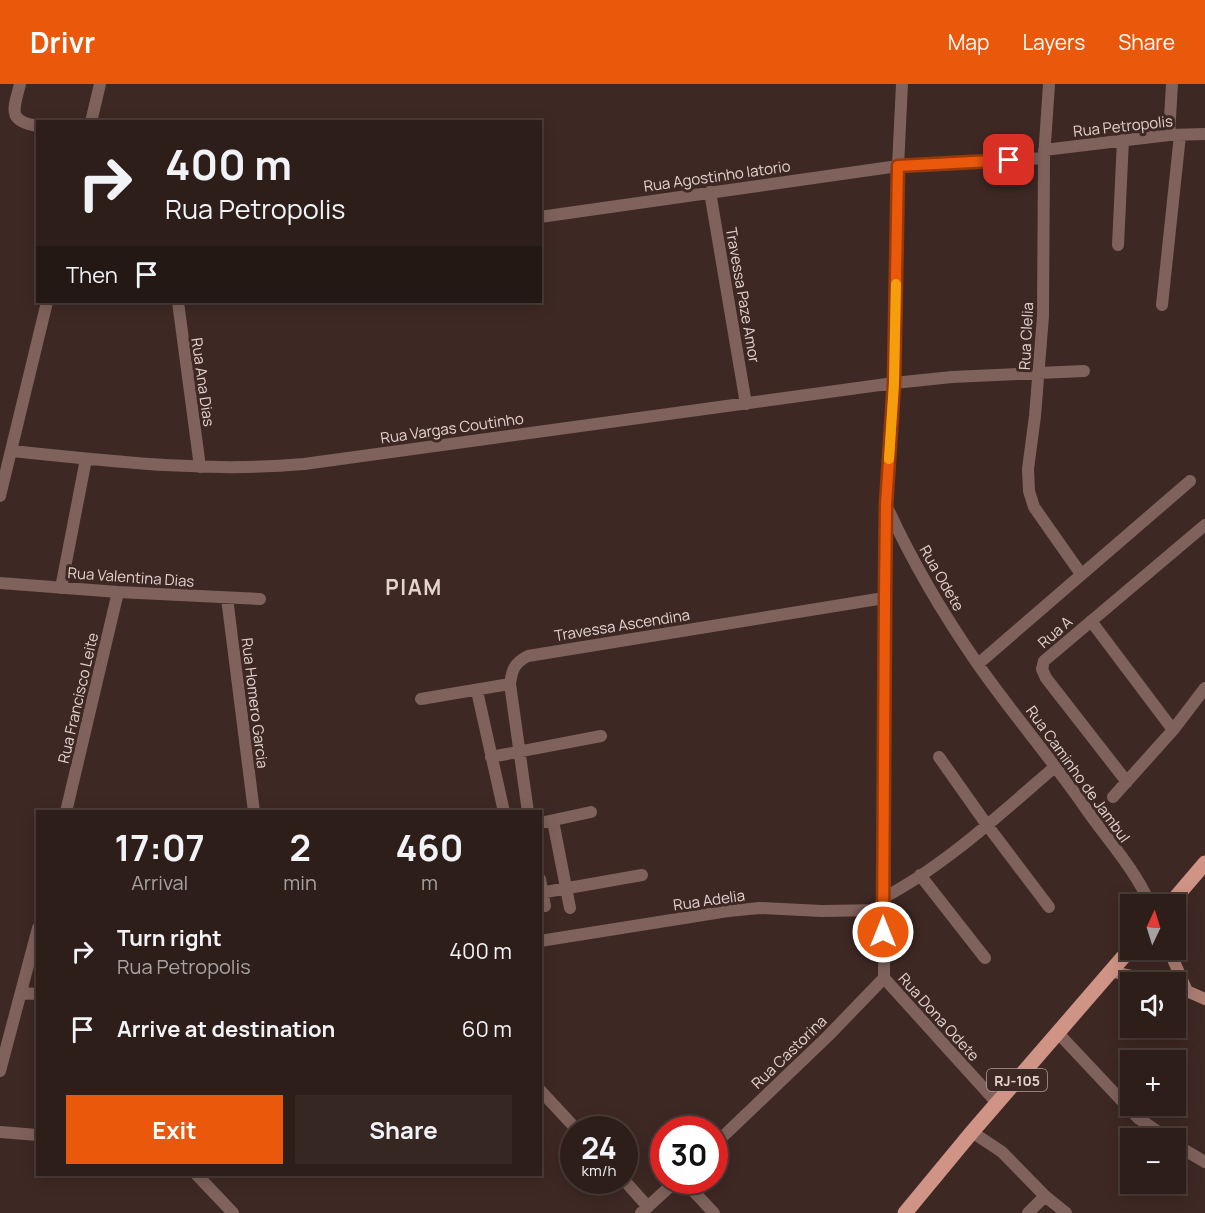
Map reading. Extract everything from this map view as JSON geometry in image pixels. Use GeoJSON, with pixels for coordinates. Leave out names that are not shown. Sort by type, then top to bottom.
{"type":"FeatureCollection","features":[{"type":"Feature","properties":{"kind":"main road"},"geometry":{"type":"LineString","coordinates":[[1179,894],[1205,863]]}},
{"type":"Feature","properties":{"kind":"main road","name":"RJ-105"},"geometry":{"type":"LineString","coordinates":[[905,1213],[1120,960]]}},
{"type":"Feature","properties":{"kind":"main road"},"geometry":{"type":"LineString","coordinates":[[1110,972],[1120,974]]}},
{"type":"Feature","properties":{"kind":"main road"},"geometry":{"type":"LineString","coordinates":[[1186,990],[1205,999]]}},
{"type":"Feature","properties":{"kind":"street"},"geometry":{"type":"LineString","coordinates":[[91,120],[100,84]]}},
{"type":"Feature","properties":{"kind":"street","name":"Rua Odete"},"geometry":{"type":"LineString","coordinates":[[884,978],[886,505],[894,383],[898,166],[902,84]]}},
{"type":"Feature","properties":{"kind":"street","name":"Rua Clelia"},"geometry":{"type":"LineString","coordinates":[[1049,84],[1044,154],[1043,306],[1039,373],[1028,469],[1029,492],[1034,507],[1081,574]]}},
{"type":"Feature","properties":{"kind":"street"},"geometry":{"type":"LineString","coordinates":[[1162,305],[1174,135],[1172,84]]}},
{"type":"Feature","properties":{"kind":"street"},"geometry":{"type":"LineString","coordinates":[[19,88],[15,117],[26,125],[36,126]]}},
{"type":"Feature","properties":{"kind":"street","name":"Rua Petropolis"},"geometry":{"type":"LineString","coordinates":[[898,166],[1044,154],[1123,140],[1205,134]]}},
{"type":"Feature","properties":{"kind":"street"},"geometry":{"type":"LineString","coordinates":[[1118,245],[1123,140]]}},
{"type":"Feature","properties":{"kind":"street","name":"Rua Agostinho Iatorio"},"geometry":{"type":"LineString","coordinates":[[542,217],[898,166]]}},
{"type":"Feature","properties":{"kind":"street","name":"Travessa Paze Amor"},"geometry":{"type":"LineString","coordinates":[[711,192],[746,404]]}},
{"type":"Feature","properties":{"kind":"street"},"geometry":{"type":"LineString","coordinates":[[0,496],[47,303]]}},
{"type":"Feature","properties":{"kind":"street","name":"Rua Ana Dias"},"geometry":{"type":"LineString","coordinates":[[178,303],[200,467]]}},
{"type":"Feature","properties":{"kind":"street"},"geometry":{"type":"LineString","coordinates":[[894,383],[1084,371]]}},
{"type":"Feature","properties":{"kind":"street","name":"Rua Vargas Coutinho"},"geometry":{"type":"LineString","coordinates":[[12,451],[200,467],[265,467],[304,464],[894,383]]}},
{"type":"Feature","properties":{"kind":"street"},"geometry":{"type":"LineString","coordinates":[[62,588],[86,459]]}},
{"type":"Feature","properties":{"kind":"street","name":"Rua A"},"geometry":{"type":"LineString","coordinates":[[978,664],[1190,481]]}},
{"type":"Feature","properties":{"kind":"street","name":"Rua Odete"},"geometry":{"type":"LineString","coordinates":[[886,505],[934,596],[978,664]]}},
{"type":"Feature","properties":{"kind":"street","name":"Rua A"},"geometry":{"type":"LineString","coordinates":[[1127,782],[1046,678],[1042,669],[1044,661],[1202,527]]}},
{"type":"Feature","properties":{"kind":"street","name":"Rua Valentina Dias"},"geometry":{"type":"LineString","coordinates":[[0,583],[260,599]]}},
{"type":"Feature","properties":{"kind":"street","name":"Rua Francisco Leite"},"geometry":{"type":"LineString","coordinates":[[66,810],[118,592]]}},
{"type":"Feature","properties":{"kind":"street","name":"Rua Homero Garcia"},"geometry":{"type":"LineString","coordinates":[[227,598],[254,810]]}},
{"type":"Feature","properties":{"kind":"street","name":"Travessa Ascendina"},"geometry":{"type":"LineString","coordinates":[[510,684],[512,670],[518,661],[528,656],[885,598]]}},
{"type":"Feature","properties":{"kind":"street"},"geometry":{"type":"LineString","coordinates":[[1091,621],[1173,730]]}},
{"type":"Feature","properties":{"kind":"street","name":"Rua Caminho de Jambul"},"geometry":{"type":"LineString","coordinates":[[978,664],[1056,766],[1135,876],[1145,894]]}},
{"type":"Feature","properties":{"kind":"street"},"geometry":{"type":"LineString","coordinates":[[421,699],[510,684],[528,810]]}},
{"type":"Feature","properties":{"kind":"street"},"geometry":{"type":"LineString","coordinates":[[1113,797],[1173,730],[1205,688]]}},
{"type":"Feature","properties":{"kind":"street"},"geometry":{"type":"LineString","coordinates":[[477,691],[504,810]]}},
{"type":"Feature","properties":{"kind":"street"},"geometry":{"type":"LineString","coordinates":[[491,757],[601,736]]}},
{"type":"Feature","properties":{"kind":"street"},"geometry":{"type":"LineString","coordinates":[[939,757],[1049,907]]}},
{"type":"Feature","properties":{"kind":"street"},"geometry":{"type":"LineString","coordinates":[[883,904],[987,825],[1056,766]]}},
{"type":"Feature","properties":{"kind":"street"},"geometry":{"type":"LineString","coordinates":[[542,823],[591,812]]}},
{"type":"Feature","properties":{"kind":"street"},"geometry":{"type":"LineString","coordinates":[[553,821],[570,908]]}},
{"type":"Feature","properties":{"kind":"street"},"geometry":{"type":"LineString","coordinates":[[542,893],[642,875]]}},
{"type":"Feature","properties":{"kind":"street"},"geometry":{"type":"LineString","coordinates":[[920,875],[985,958]]}},
{"type":"Feature","properties":{"kind":"street"},"geometry":{"type":"LineString","coordinates":[[542,896],[545,906]]}},
{"type":"Feature","properties":{"kind":"street","name":"Rua Adelia"},"geometry":{"type":"LineString","coordinates":[[542,941],[728,911],[760,908],[822,911],[883,904]]}},
{"type":"Feature","properties":{"kind":"street"},"geometry":{"type":"LineString","coordinates":[[0,1071],[36,936]]}},
{"type":"Feature","properties":{"kind":"street","name":"Rua Dona Odete"},"geometry":{"type":"LineString","coordinates":[[884,978],[997,1103]]}},
{"type":"Feature","properties":{"kind":"street","name":"Rua Castorina"},"geometry":{"type":"LineString","coordinates":[[728,1132],[828,1036],[884,978]]}},
{"type":"Feature","properties":{"kind":"street"},"geometry":{"type":"LineString","coordinates":[[21,993],[36,994]]}},
{"type":"Feature","properties":{"kind":"street"},"geometry":{"type":"LineString","coordinates":[[1058,1033],[1138,1119],[1152,1128]]}},
{"type":"Feature","properties":{"kind":"street"},"geometry":{"type":"LineString","coordinates":[[542,1092],[564,1116]]}},
{"type":"Feature","properties":{"kind":"street"},"geometry":{"type":"LineString","coordinates":[[0,1132],[36,1135]]}},
{"type":"Feature","properties":{"kind":"street"},"geometry":{"type":"LineString","coordinates":[[972,1132],[1002,1152],[1045,1196],[1066,1213]]}},
{"type":"Feature","properties":{"kind":"street"},"geometry":{"type":"LineString","coordinates":[[1186,1151],[1205,1162]]}},
{"type":"Feature","properties":{"kind":"street"},"geometry":{"type":"LineString","coordinates":[[198,1176],[233,1213]]}},
{"type":"Feature","properties":{"kind":"street"},"geometry":{"type":"LineString","coordinates":[[634,1194],[645,1210],[662,1194]]}},
{"type":"Feature","properties":{"kind":"street"},"geometry":{"type":"LineString","coordinates":[[696,1194],[714,1213]]}},
{"type":"Feature","properties":{"kind":"street"},"geometry":{"type":"LineString","coordinates":[[1028,1213],[1045,1196]]}},
{"type":"Feature","properties":{"kind":"slow traffic"},"geometry":{"type":"LineString","coordinates":[[889,459],[894,383],[896,284]]}},
{"type":"Feature","properties":{"kind":"district","name":"PIAM"},"geometry":{"type":"Point","coordinates":[414,587]}},
{"type":"Feature","properties":{"kind":"route"},"geometry":{"type":"LineString","coordinates":[[883,932],[886,505],[894,383],[898,166],[1009,160]]}}]}
